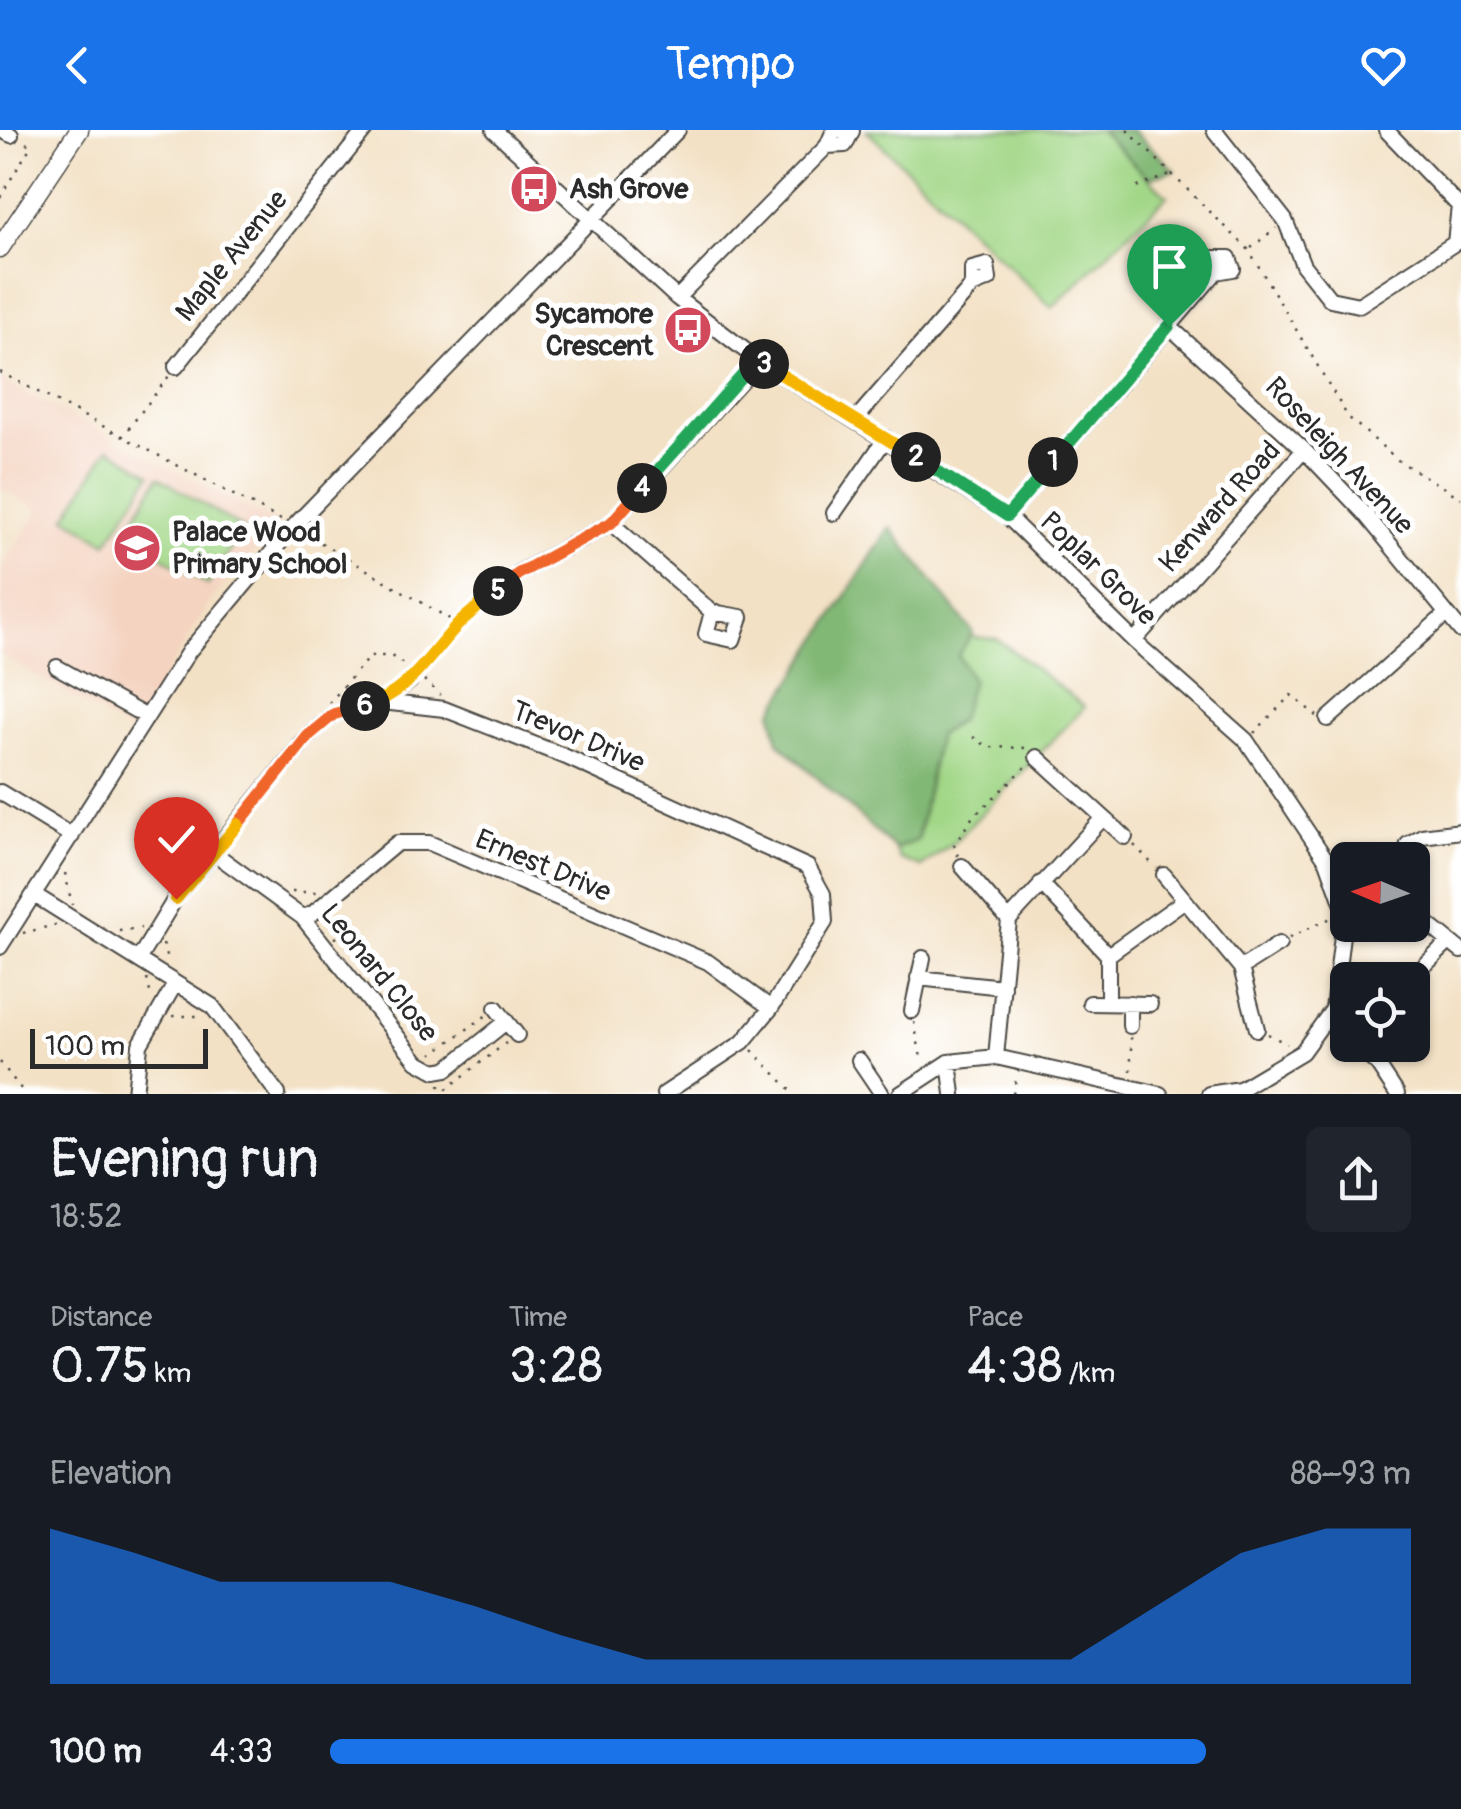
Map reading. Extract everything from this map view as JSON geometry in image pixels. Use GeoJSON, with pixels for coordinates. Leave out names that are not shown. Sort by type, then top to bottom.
{"type":"FeatureCollection","features":[{"type":"Feature","properties":{"kind":"main road"},"geometry":{"type":"LineString","coordinates":[[0,248],[79,130]]}},
{"type":"Feature","properties":{"kind":"street","name":"Maple Avenue"},"geometry":{"type":"LineString","coordinates":[[176,367],[365,130]]}},
{"type":"Feature","properties":{"kind":"street","name":"Poplar Grove"},"geometry":{"type":"LineString","coordinates":[[494,130],[677,298],[759,361],[1007,516],[1134,641],[1246,740],[1330,870]]}},
{"type":"Feature","properties":{"kind":"street"},"geometry":{"type":"LineString","coordinates":[[1214,130],[1285,220],[1303,265],[1330,299],[1360,305],[1456,243],[1459,206],[1386,130]]}},
{"type":"Feature","properties":{"kind":"street"},"geometry":{"type":"LineString","coordinates":[[4,942],[189,651],[294,526],[593,222],[673,135]]}},
{"type":"Feature","properties":{"kind":"street"},"geometry":{"type":"LineString","coordinates":[[677,298],[827,146]]}},
{"type":"Feature","properties":{"kind":"street"},"geometry":{"type":"LineString","coordinates":[[1007,516],[1216,272]]}},
{"type":"Feature","properties":{"kind":"street"},"geometry":{"type":"LineString","coordinates":[[856,419],[972,286]]}},
{"type":"Feature","properties":{"kind":"street","name":"Roseleigh Avenue"},"geometry":{"type":"LineString","coordinates":[[1169,326],[1304,450],[1364,514],[1461,631]]}},
{"type":"Feature","properties":{"kind":"street"},"geometry":{"type":"LineString","coordinates":[[518,574],[611,523],[759,361]]}},
{"type":"Feature","properties":{"kind":"street"},"geometry":{"type":"LineString","coordinates":[[834,514],[886,438]]}},
{"type":"Feature","properties":{"kind":"street","name":"Kenward Road"},"geometry":{"type":"LineString","coordinates":[[1134,641],[1304,450]]}},
{"type":"Feature","properties":{"kind":"street"},"geometry":{"type":"LineString","coordinates":[[611,523],[712,612]]}},
{"type":"Feature","properties":{"kind":"street"},"geometry":{"type":"LineString","coordinates":[[1328,719],[1446,614]]}},
{"type":"Feature","properties":{"kind":"street"},"geometry":{"type":"LineString","coordinates":[[58,667],[147,717]]}},
{"type":"Feature","properties":{"kind":"street"},"geometry":{"type":"LineString","coordinates":[[382,702],[410,681]]}},
{"type":"Feature","properties":{"kind":"street","name":"Trevor Drive"},"geometry":{"type":"LineString","coordinates":[[140,962],[159,925],[214,853],[308,736],[334,714],[382,702],[444,709],[564,756],[808,867],[823,894],[825,922],[772,1008],[743,1042],[664,1094]]}},
{"type":"Feature","properties":{"kind":"street"},"geometry":{"type":"LineString","coordinates":[[1037,757],[1125,837]]}},
{"type":"Feature","properties":{"kind":"street"},"geometry":{"type":"LineString","coordinates":[[0,792],[72,836]]}},
{"type":"Feature","properties":{"kind":"street"},"geometry":{"type":"LineString","coordinates":[[996,1057],[1009,920],[1102,819]]}},
{"type":"Feature","properties":{"kind":"street"},"geometry":{"type":"LineString","coordinates":[[1412,842],[1422,836],[1461,831]]}},
{"type":"Feature","properties":{"kind":"street","name":"Ernest Drive"},"geometry":{"type":"LineString","coordinates":[[302,916],[312,914],[397,843],[429,844],[708,962],[772,1008]]}},
{"type":"Feature","properties":{"kind":"street","name":"Leonard Close"},"geometry":{"type":"LineString","coordinates":[[214,853],[302,916],[417,1062],[435,1070],[448,1069],[506,1022]]}},
{"type":"Feature","properties":{"kind":"street"},"geometry":{"type":"LineString","coordinates":[[962,866],[1009,920]]}},
{"type":"Feature","properties":{"kind":"street"},"geometry":{"type":"LineString","coordinates":[[1164,875],[1242,968],[1244,1014],[1258,1028]]}},
{"type":"Feature","properties":{"kind":"street"},"geometry":{"type":"LineString","coordinates":[[1041,883],[1108,954],[1108,1003]]}},
{"type":"Feature","properties":{"kind":"street"},"geometry":{"type":"LineString","coordinates":[[36,896],[218,1015],[278,1094]]}},
{"type":"Feature","properties":{"kind":"street"},"geometry":{"type":"LineString","coordinates":[[1108,954],[1185,900]]}},
{"type":"Feature","properties":{"kind":"street"},"geometry":{"type":"LineString","coordinates":[[1430,926],[1455,947],[1430,962]]}},
{"type":"Feature","properties":{"kind":"street"},"geometry":{"type":"LineString","coordinates":[[1210,1094],[1241,1091],[1302,1052],[1333,1008],[1342,942]]}},
{"type":"Feature","properties":{"kind":"street"},"geometry":{"type":"LineString","coordinates":[[1242,968],[1279,944]]}},
{"type":"Feature","properties":{"kind":"street"},"geometry":{"type":"LineString","coordinates":[[912,1011],[923,958]]}},
{"type":"Feature","properties":{"kind":"street"},"geometry":{"type":"LineString","coordinates":[[918,978],[1003,987]]}},
{"type":"Feature","properties":{"kind":"street"},"geometry":{"type":"LineString","coordinates":[[134,1094],[140,1045],[173,982]]}},
{"type":"Feature","properties":{"kind":"street"},"geometry":{"type":"LineString","coordinates":[[1090,1003],[1150,1004]]}},
{"type":"Feature","properties":{"kind":"street"},"geometry":{"type":"LineString","coordinates":[[1130,1003],[1130,1026]]}},
{"type":"Feature","properties":{"kind":"street"},"geometry":{"type":"LineString","coordinates":[[496,1008],[517,1035]]}},
{"type":"Feature","properties":{"kind":"street"},"geometry":{"type":"LineString","coordinates":[[900,1094],[949,1062],[996,1057],[1131,1092],[1160,1094]]}},
{"type":"Feature","properties":{"kind":"street"},"geometry":{"type":"LineString","coordinates":[[858,1060],[882,1094]]}},
{"type":"Feature","properties":{"kind":"street"},"geometry":{"type":"LineString","coordinates":[[949,1062],[952,1094]]}},
{"type":"Feature","properties":{"kind":"street"},"geometry":{"type":"LineString","coordinates":[[1375,1062],[1394,1090]]}},
{"type":"Feature","properties":{"kind":"path"},"geometry":{"type":"LineString","coordinates":[[1127,130],[1249,250],[1348,416],[1399,460],[1461,498]]}},
{"type":"Feature","properties":{"kind":"path"},"geometry":{"type":"LineString","coordinates":[[0,197],[32,146],[6,132]]}},
{"type":"Feature","properties":{"kind":"path"},"geometry":{"type":"LineString","coordinates":[[1137,188],[1174,174]]}},
{"type":"Feature","properties":{"kind":"path"},"geometry":{"type":"LineString","coordinates":[[1249,250],[1285,220]]}},
{"type":"Feature","properties":{"kind":"path"},"geometry":{"type":"LineString","coordinates":[[122,437],[176,367]]}},
{"type":"Feature","properties":{"kind":"path"},"geometry":{"type":"LineString","coordinates":[[0,372],[294,526],[458,624]]}},
{"type":"Feature","properties":{"kind":"path"},"geometry":{"type":"LineString","coordinates":[[410,681],[458,624],[518,574]]}},
{"type":"Feature","properties":{"kind":"path"},"geometry":{"type":"LineString","coordinates":[[1246,740],[1291,695],[1309,714],[1328,719]]}},
{"type":"Feature","properties":{"kind":"path"},"geometry":{"type":"LineString","coordinates":[[962,866],[954,845],[963,831],[1037,757],[1026,746],[988,747],[972,737]]}},
{"type":"Feature","properties":{"kind":"path"},"geometry":{"type":"LineString","coordinates":[[1125,837],[1164,875]]}},
{"type":"Feature","properties":{"kind":"path"},"geometry":{"type":"LineString","coordinates":[[4,942],[76,921],[60,854]]}},
{"type":"Feature","properties":{"kind":"path"},"geometry":{"type":"LineString","coordinates":[[270,892],[337,891],[336,956]]}},
{"type":"Feature","properties":{"kind":"path"},"geometry":{"type":"LineString","coordinates":[[1279,944],[1330,919]]}},
{"type":"Feature","properties":{"kind":"path"},"geometry":{"type":"LineString","coordinates":[[98,935],[159,925],[173,982]]}},
{"type":"Feature","properties":{"kind":"path"},"geometry":{"type":"LineString","coordinates":[[140,962],[156,1016],[218,1015]]}},
{"type":"Feature","properties":{"kind":"path"},"geometry":{"type":"LineString","coordinates":[[417,1062],[496,1008]]}},
{"type":"Feature","properties":{"kind":"path"},"geometry":{"type":"LineString","coordinates":[[912,1011],[925,1078]]}},
{"type":"Feature","properties":{"kind":"path"},"geometry":{"type":"LineString","coordinates":[[1130,1026],[1131,1092]]}},
{"type":"Feature","properties":{"kind":"path"},"geometry":{"type":"LineString","coordinates":[[1258,1028],[1302,1052]]}},
{"type":"Feature","properties":{"kind":"path"},"geometry":{"type":"LineString","coordinates":[[743,1042],[795,1094]]}},
{"type":"Feature","properties":{"kind":"path"},"geometry":{"type":"LineString","coordinates":[[0,1062],[25,1094]]}},
{"type":"Feature","properties":{"kind":"path"},"geometry":{"type":"LineString","coordinates":[[1013,1094],[1019,1063]]}},
{"type":"Feature","properties":{"kind":"shaded area","name":"Palace Wood Primary School"},"geometry":{"type":"Polygon","coordinates":[[[0,379],[280,525],[213,597],[130,732],[0,654],[0,571],[40,509],[0,489],[0,379]]]}},
{"type":"Feature","properties":{"kind":"green space"},"geometry":{"type":"Polygon","coordinates":[[[866,130],[1100,130],[1167,196],[1052,308],[866,130]]]}},
{"type":"Feature","properties":{"kind":"green space"},"geometry":{"type":"Polygon","coordinates":[[[1100,130],[1132,130],[1175,170],[1148,178],[1100,130]]]}},
{"type":"Feature","properties":{"kind":"green space"},"geometry":{"type":"Polygon","coordinates":[[[109,448],[151,474],[107,543],[66,517],[109,448]]]}},
{"type":"Feature","properties":{"kind":"green space"},"geometry":{"type":"Polygon","coordinates":[[[159,477],[243,529],[208,585],[125,533],[159,477]]]}},
{"type":"Feature","properties":{"kind":"green space"},"geometry":{"type":"Polygon","coordinates":[[[890,527],[973,633],[958,655],[972,680],[960,720],[938,735],[917,840],[895,849],[778,742],[772,712],[890,527]]]}},
{"type":"Feature","properties":{"kind":"green space"},"geometry":{"type":"Polygon","coordinates":[[[970,637],[997,639],[1085,707],[954,842],[921,867],[900,859],[895,849],[918,840],[938,735],[960,720],[957,655],[970,637]]]}},
{"type":"Feature","properties":{"kind":"place","name":"Ash Grove"},"geometry":{"type":"Point","coordinates":[534,189]}},
{"type":"Feature","properties":{"kind":"place","name":"Sycamore Crescent"},"geometry":{"type":"Point","coordinates":[688,330]}},
{"type":"Feature","properties":{"kind":"place","name":"Palace Wood Primary School"},"geometry":{"type":"Point","coordinates":[137,548]}},
{"type":"Feature","properties":{"kind":"route"},"geometry":{"type":"LineString","coordinates":[[176,899],[308,736],[334,714],[382,702],[410,681],[458,624],[518,574],[611,523],[759,361],[1007,516],[1169,326]]}}]}
